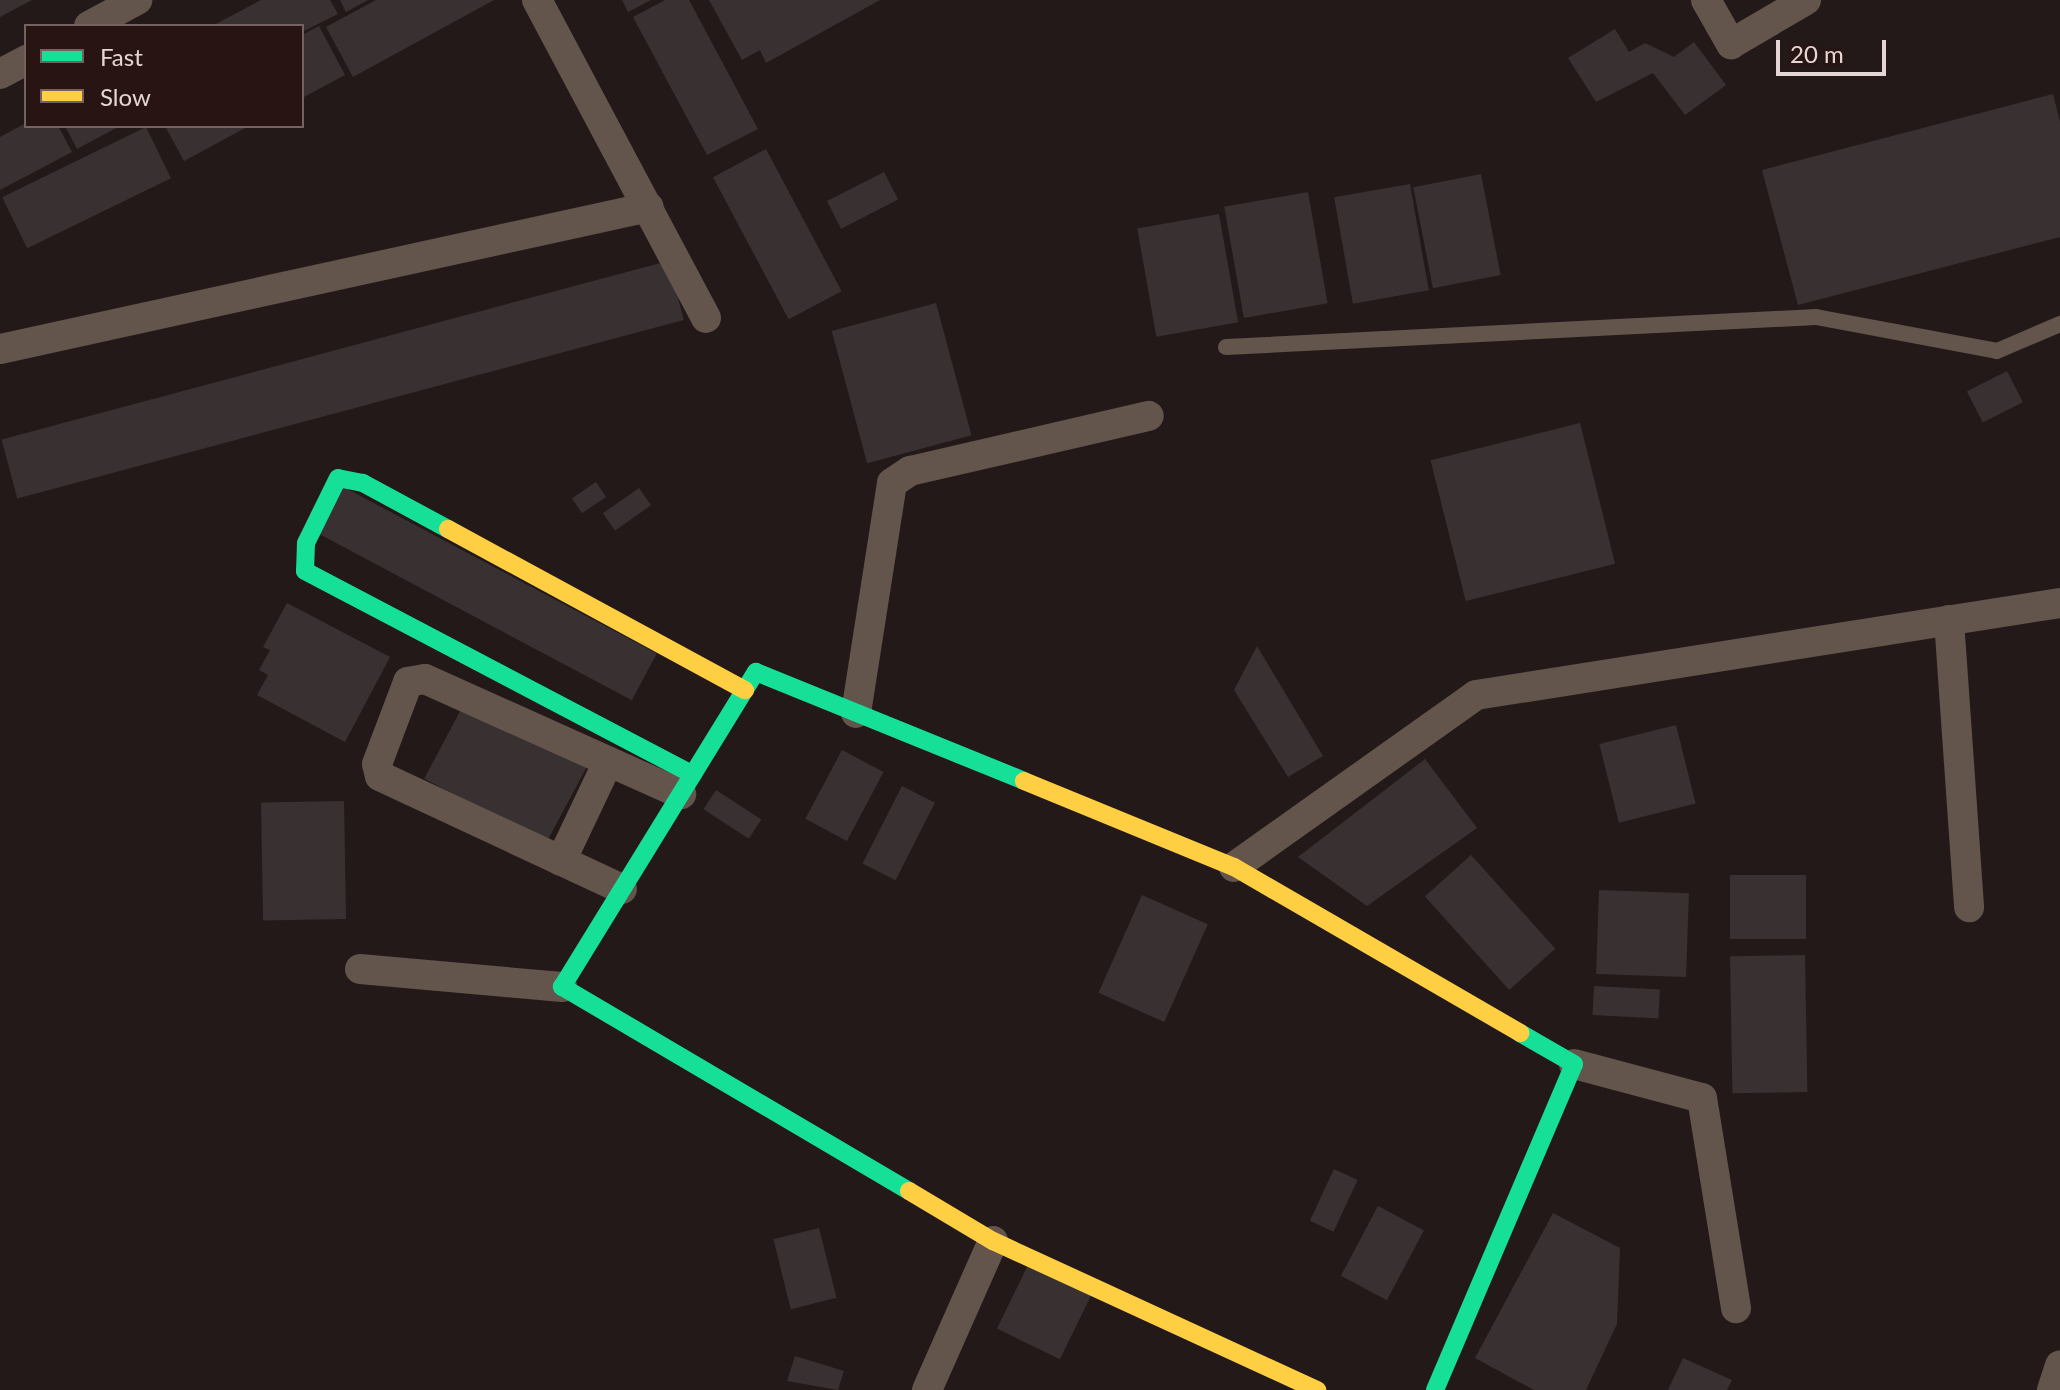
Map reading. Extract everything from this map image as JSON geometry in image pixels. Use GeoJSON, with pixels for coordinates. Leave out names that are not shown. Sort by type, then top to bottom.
{"type":"FeatureCollection","features":[{"type":"Feature","properties":{"kind":"street"},"geometry":{"type":"LineString","coordinates":[[93,24],[137,0]]}},
{"type":"Feature","properties":{"kind":"street"},"geometry":{"type":"LineString","coordinates":[[537,0],[706,318]]}},
{"type":"Feature","properties":{"kind":"street"},"geometry":{"type":"LineString","coordinates":[[1706,0],[1731,44],[1806,0]]}},
{"type":"Feature","properties":{"kind":"street"},"geometry":{"type":"LineString","coordinates":[[0,74],[24,61]]}},
{"type":"Feature","properties":{"kind":"street"},"geometry":{"type":"LineString","coordinates":[[0,349],[649,207]]}},
{"type":"Feature","properties":{"kind":"street"},"geometry":{"type":"LineString","coordinates":[[856,713],[892,483],[910,471],[1149,416]]}},
{"type":"Feature","properties":{"kind":"street"},"geometry":{"type":"LineString","coordinates":[[687,784],[314,580],[305,571],[306,543],[331,484],[338,478],[363,483],[745,690]]}},
{"type":"Feature","properties":{"kind":"street"},"geometry":{"type":"LineString","coordinates":[[1234,867],[1476,695],[2060,603]]}},
{"type":"Feature","properties":{"kind":"street"},"geometry":{"type":"LineString","coordinates":[[1949,620],[1969,907]]}},
{"type":"Feature","properties":{"kind":"street"},"geometry":{"type":"LineString","coordinates":[[562,987],[756,672],[1234,867],[1574,1064],[1702,1098],[1736,1308]]}},
{"type":"Feature","properties":{"kind":"street"},"geometry":{"type":"LineString","coordinates":[[622,889],[380,776],[377,764],[408,682],[425,679],[608,762],[687,784]]}},
{"type":"Feature","properties":{"kind":"street"},"geometry":{"type":"LineString","coordinates":[[561,861],[608,762]]}},
{"type":"Feature","properties":{"kind":"street"},"geometry":{"type":"LineString","coordinates":[[360,969],[562,987],[993,1241],[1317,1390]]}},
{"type":"Feature","properties":{"kind":"street"},"geometry":{"type":"LineString","coordinates":[[1435,1390],[1574,1064]]}},
{"type":"Feature","properties":{"kind":"street"},"geometry":{"type":"LineString","coordinates":[[927,1390],[993,1241]]}},
{"type":"Feature","properties":{"kind":"street"},"geometry":{"type":"LineString","coordinates":[[2052,1390],[2060,1365]]}},
{"type":"Feature","properties":{"kind":"lane"},"geometry":{"type":"LineString","coordinates":[[1226,347],[1816,317],[1997,351],[2060,324]]}},
{"type":"Feature","properties":{"kind":"building"},"geometry":{"type":"Polygon","coordinates":[[[0,0],[32,0],[0,17],[0,0]]]}},
{"type":"Feature","properties":{"kind":"building"},"geometry":{"type":"Polygon","coordinates":[[[261,0],[330,0],[338,14],[304,31],[304,24],[216,24],[261,0]]]}},
{"type":"Feature","properties":{"kind":"building"},"geometry":{"type":"Polygon","coordinates":[[[340,0],[368,0],[346,12],[340,0]]]}},
{"type":"Feature","properties":{"kind":"building"},"geometry":{"type":"Polygon","coordinates":[[[376,0],[494,0],[353,77],[326,27],[376,0]]]}},
{"type":"Feature","properties":{"kind":"building"},"geometry":{"type":"Polygon","coordinates":[[[622,0],[651,0],[628,12],[622,0]]]}},
{"type":"Feature","properties":{"kind":"building"},"geometry":{"type":"Polygon","coordinates":[[[665,0],[689,0],[758,129],[707,155],[633,17],[665,0]]]}},
{"type":"Feature","properties":{"kind":"building"},"geometry":{"type":"Polygon","coordinates":[[[709,0],[880,0],[766,63],[760,50],[742,60],[709,0]]]}},
{"type":"Feature","properties":{"kind":"building"},"geometry":{"type":"Polygon","coordinates":[[[319,26],[345,75],[304,97],[304,34],[319,26]]]}},
{"type":"Feature","properties":{"kind":"building"},"geometry":{"type":"Polygon","coordinates":[[[1615,29],[1629,52],[1645,43],[1674,57],[1694,42],[1726,85],[1685,115],[1653,73],[1596,102],[1568,58],[1615,29]]]}},
{"type":"Feature","properties":{"kind":"building"},"geometry":{"type":"Polygon","coordinates":[[[2053,94],[2060,122],[2060,237],[1798,305],[1762,170],[2053,94]]]}},
{"type":"Feature","properties":{"kind":"building"},"geometry":{"type":"Polygon","coordinates":[[[24,124],[24,128],[59,128],[72,152],[0,190],[0,137],[24,124]]]}},
{"type":"Feature","properties":{"kind":"building"},"geometry":{"type":"Polygon","coordinates":[[[66,128],[116,128],[77,149],[66,128]]]}},
{"type":"Feature","properties":{"kind":"building"},"geometry":{"type":"Polygon","coordinates":[[[146,128],[171,178],[27,248],[2,197],[146,128]]]}},
{"type":"Feature","properties":{"kind":"building"},"geometry":{"type":"Polygon","coordinates":[[[166,128],[245,128],[184,161],[166,128]]]}},
{"type":"Feature","properties":{"kind":"building"},"geometry":{"type":"Polygon","coordinates":[[[766,149],[842,291],[789,319],[713,177],[766,149]]]}},
{"type":"Feature","properties":{"kind":"building"},"geometry":{"type":"Polygon","coordinates":[[[884,172],[898,200],[841,229],[827,201],[884,172]]]}},
{"type":"Feature","properties":{"kind":"building"},"geometry":{"type":"Polygon","coordinates":[[[1481,174],[1501,275],[1433,288],[1413,187],[1481,174]]]}},
{"type":"Feature","properties":{"kind":"building"},"geometry":{"type":"Polygon","coordinates":[[[1410,184],[1429,290],[1353,304],[1334,197],[1410,184]]]}},
{"type":"Feature","properties":{"kind":"building"},"geometry":{"type":"Polygon","coordinates":[[[1308,192],[1328,303],[1244,318],[1224,207],[1308,192]]]}},
{"type":"Feature","properties":{"kind":"building"},"geometry":{"type":"Polygon","coordinates":[[[1219,214],[1238,322],[1156,337],[1137,228],[1219,214]]]}},
{"type":"Feature","properties":{"kind":"building"},"geometry":{"type":"Polygon","coordinates":[[[668,261],[684,320],[17,499],[2,440],[668,261]]]}},
{"type":"Feature","properties":{"kind":"building"},"geometry":{"type":"Polygon","coordinates":[[[936,303],[971,435],[867,463],[832,331],[936,303]]]}},
{"type":"Feature","properties":{"kind":"building"},"geometry":{"type":"Polygon","coordinates":[[[2007,371],[2023,402],[1983,423],[1967,391],[2007,371]]]}},
{"type":"Feature","properties":{"kind":"building"},"geometry":{"type":"Polygon","coordinates":[[[1580,423],[1615,564],[1466,601],[1431,460],[1580,423]]]}},
{"type":"Feature","properties":{"kind":"building"},"geometry":{"type":"Polygon","coordinates":[[[596,482],[606,497],[582,513],[572,498],[596,482]]]}},
{"type":"Feature","properties":{"kind":"building"},"geometry":{"type":"Polygon","coordinates":[[[338,484],[657,653],[632,700],[313,531],[338,484]]]}},
{"type":"Feature","properties":{"kind":"building"},"geometry":{"type":"Polygon","coordinates":[[[639,488],[651,505],[615,530],[603,513],[639,488]]]}},
{"type":"Feature","properties":{"kind":"building"},"geometry":{"type":"Polygon","coordinates":[[[287,603],[390,657],[345,742],[257,695],[268,675],[259,670],[270,650],[263,647],[287,603]]]}},
{"type":"Feature","properties":{"kind":"building"},"geometry":{"type":"Polygon","coordinates":[[[1257,646],[1323,756],[1288,777],[1234,690],[1257,646]]]}},
{"type":"Feature","properties":{"kind":"building"},"geometry":{"type":"Polygon","coordinates":[[[466,700],[588,765],[546,843],[424,779],[466,700]]]}},
{"type":"Feature","properties":{"kind":"building"},"geometry":{"type":"Polygon","coordinates":[[[1676,725],[1696,804],[1619,823],[1599,744],[1676,725]]]}},
{"type":"Feature","properties":{"kind":"building"},"geometry":{"type":"Polygon","coordinates":[[[842,750],[883,772],[847,841],[805,819],[842,750]]]}},
{"type":"Feature","properties":{"kind":"building"},"geometry":{"type":"Polygon","coordinates":[[[1425,759],[1477,828],[1367,906],[1298,857],[1425,759]]]}},
{"type":"Feature","properties":{"kind":"building"},"geometry":{"type":"Polygon","coordinates":[[[902,786],[935,803],[895,880],[863,864],[902,786]]]}},
{"type":"Feature","properties":{"kind":"building"},"geometry":{"type":"Polygon","coordinates":[[[716,790],[761,819],[749,839],[703,809],[716,790]]]}},
{"type":"Feature","properties":{"kind":"building"},"geometry":{"type":"Polygon","coordinates":[[[344,801],[346,919],[263,920],[261,802],[344,801]]]}},
{"type":"Feature","properties":{"kind":"building"},"geometry":{"type":"Polygon","coordinates":[[[1471,855],[1555,949],[1509,990],[1425,896],[1471,855]]]}},
{"type":"Feature","properties":{"kind":"building"},"geometry":{"type":"Polygon","coordinates":[[[1730,875],[1806,875],[1806,939],[1730,939],[1730,875]]]}},
{"type":"Feature","properties":{"kind":"building"},"geometry":{"type":"Polygon","coordinates":[[[1599,890],[1689,893],[1686,977],[1596,974],[1599,890]]]}},
{"type":"Feature","properties":{"kind":"building"},"geometry":{"type":"Polygon","coordinates":[[[1142,895],[1208,924],[1164,1022],[1098,993],[1142,895]]]}},
{"type":"Feature","properties":{"kind":"building"},"geometry":{"type":"Polygon","coordinates":[[[1805,955],[1807,1092],[1732,1093],[1730,956],[1805,955]]]}},
{"type":"Feature","properties":{"kind":"building"},"geometry":{"type":"Polygon","coordinates":[[[1594,986],[1660,989],[1658,1018],[1592,1015],[1594,986]]]}},
{"type":"Feature","properties":{"kind":"building"},"geometry":{"type":"Polygon","coordinates":[[[1334,1169],[1358,1180],[1333,1232],[1310,1221],[1334,1169]]]}},
{"type":"Feature","properties":{"kind":"building"},"geometry":{"type":"Polygon","coordinates":[[[1378,1206],[1424,1230],[1387,1300],[1341,1276],[1378,1206]]]}},
{"type":"Feature","properties":{"kind":"building"},"geometry":{"type":"Polygon","coordinates":[[[1553,1213],[1620,1248],[1617,1324],[1586,1390],[1534,1390],[1475,1358],[1553,1213]]]}},
{"type":"Feature","properties":{"kind":"building"},"geometry":{"type":"Polygon","coordinates":[[[819,1228],[836,1298],[791,1309],[773,1239],[819,1228]]]}},
{"type":"Feature","properties":{"kind":"building"},"geometry":{"type":"Polygon","coordinates":[[[1029,1263],[1092,1294],[1060,1359],[997,1329],[1029,1263]]]}},
{"type":"Feature","properties":{"kind":"building"},"geometry":{"type":"Polygon","coordinates":[[[795,1356],[844,1371],[838,1390],[787,1381],[795,1356]]]}},
{"type":"Feature","properties":{"kind":"building"},"geometry":{"type":"Polygon","coordinates":[[[1683,1358],[1732,1380],[1727,1390],[1668,1390],[1683,1358]]]}},
{"type":"Feature","properties":{"kind":"traffic: fast"},"geometry":{"type":"LineString","coordinates":[[448,529],[363,483],[338,478],[306,543],[305,571],[693,775]]}},
{"type":"Feature","properties":{"kind":"traffic: fast"},"geometry":{"type":"LineString","coordinates":[[909,1191],[562,987],[756,672],[1024,781]]}},
{"type":"Feature","properties":{"kind":"traffic: fast"},"geometry":{"type":"LineString","coordinates":[[1435,1390],[1574,1064],[1520,1033]]}},
{"type":"Feature","properties":{"kind":"traffic: slow"},"geometry":{"type":"LineString","coordinates":[[448,529],[745,690]]}},
{"type":"Feature","properties":{"kind":"traffic: slow"},"geometry":{"type":"LineString","coordinates":[[1024,781],[1234,867],[1520,1033]]}},
{"type":"Feature","properties":{"kind":"traffic: slow"},"geometry":{"type":"LineString","coordinates":[[909,1191],[993,1241],[1317,1390]]}}]}
